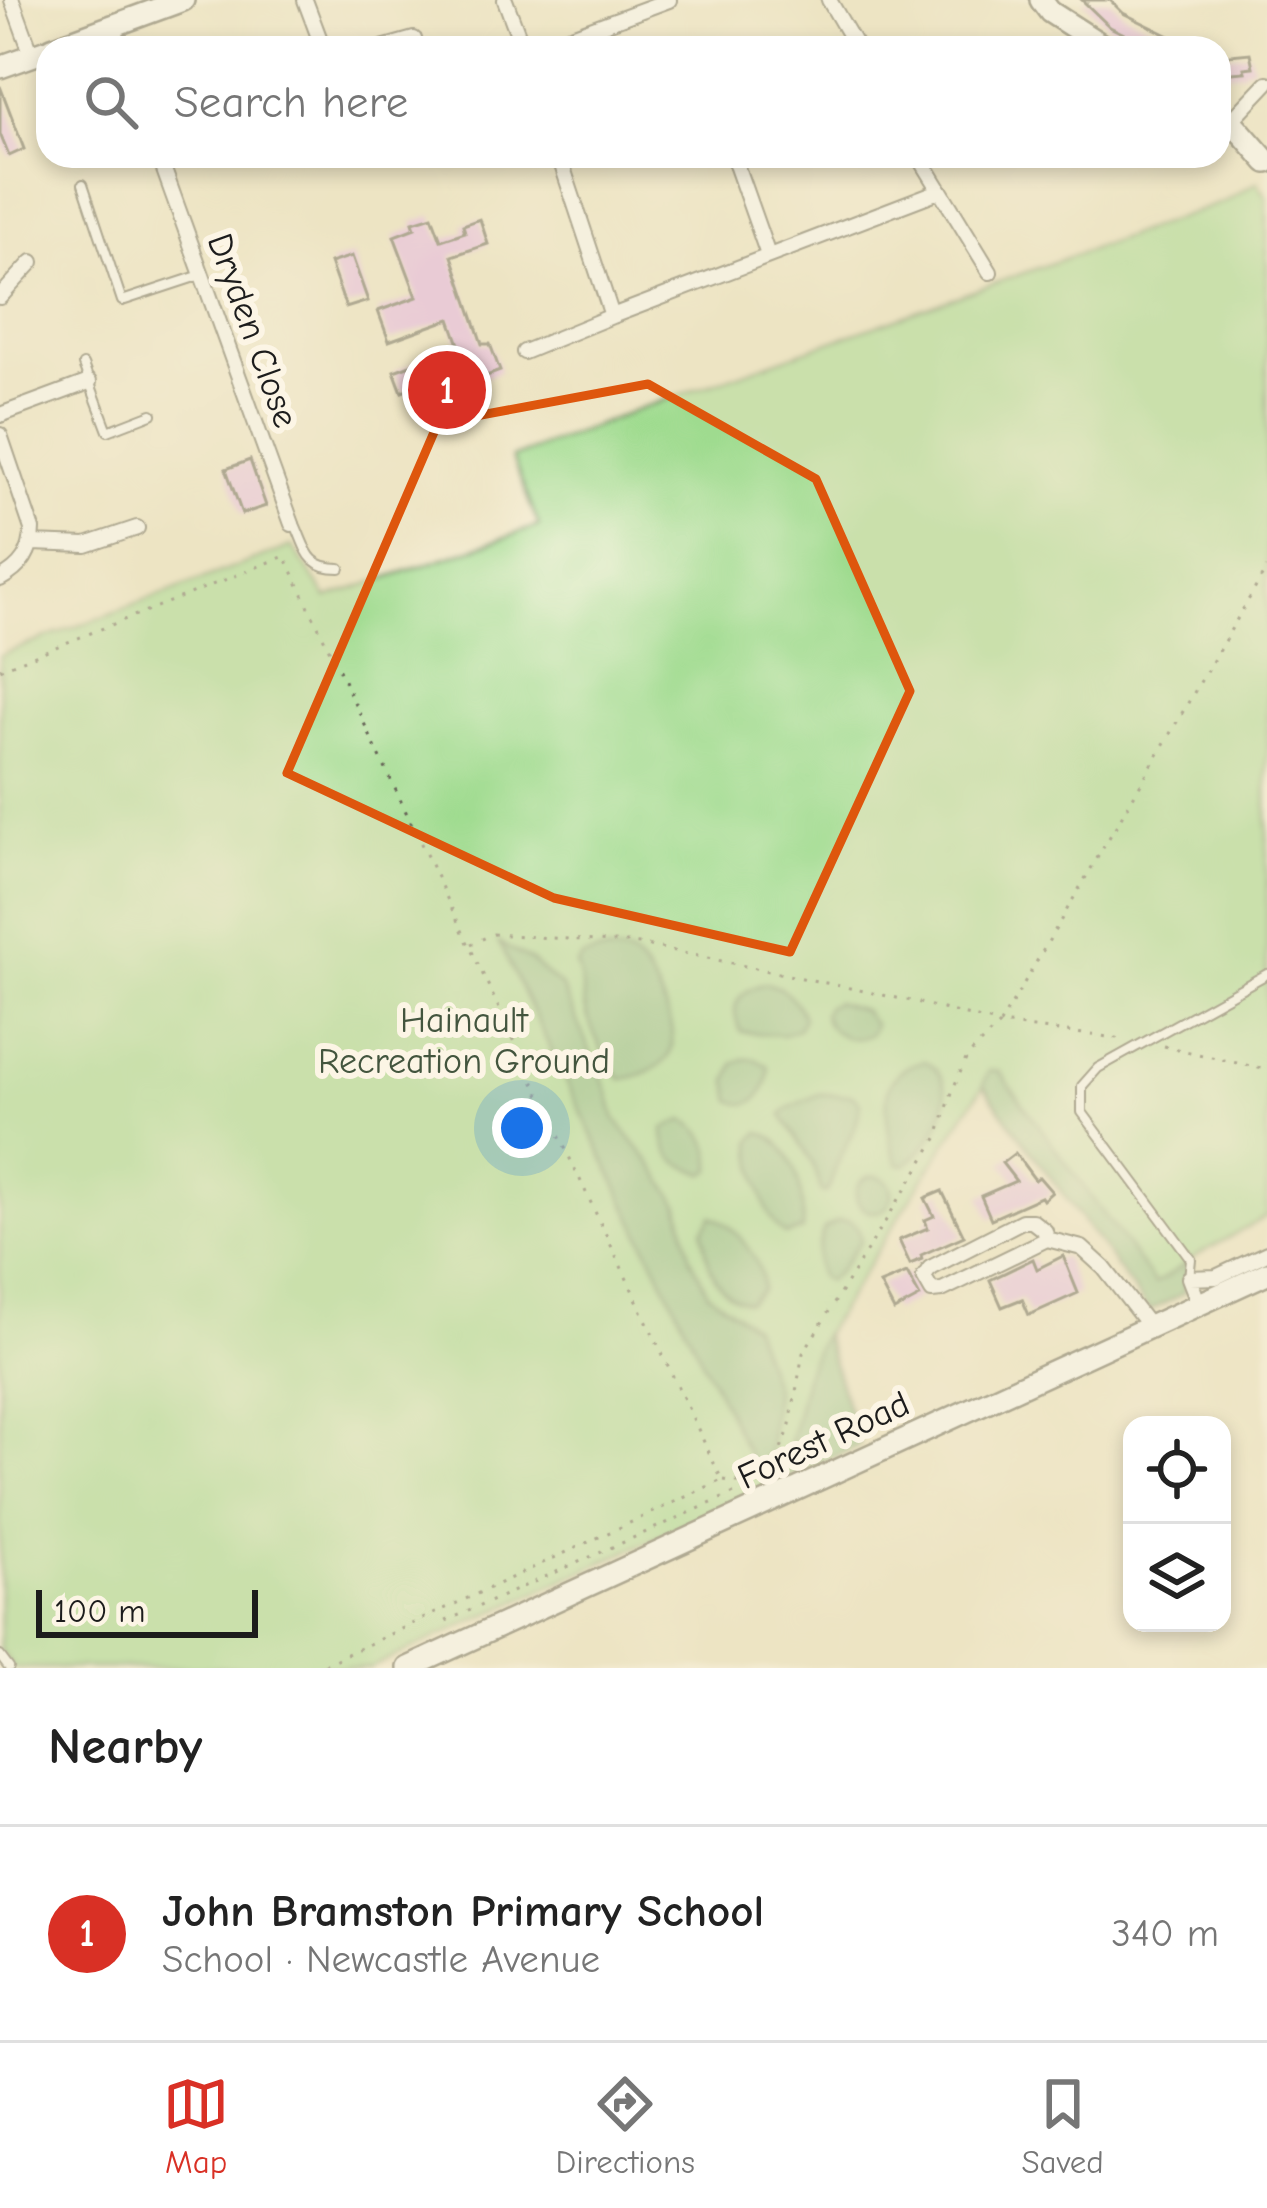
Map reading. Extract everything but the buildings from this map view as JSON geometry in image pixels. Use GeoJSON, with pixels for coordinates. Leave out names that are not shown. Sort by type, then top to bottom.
{"type":"FeatureCollection","features":[{"type":"Feature","properties":{"kind":"street"},"geometry":{"type":"LineString","coordinates":[[12,0],[36,38]]}},
{"type":"Feature","properties":{"kind":"street"},"geometry":{"type":"LineString","coordinates":[[85,36],[183,0]]}},
{"type":"Feature","properties":{"kind":"street"},"geometry":{"type":"LineString","coordinates":[[305,0],[318,36]]}},
{"type":"Feature","properties":{"kind":"street"},"geometry":{"type":"LineString","coordinates":[[505,0],[518,36]]}},
{"type":"Feature","properties":{"kind":"street"},"geometry":{"type":"LineString","coordinates":[[572,36],[669,0]]}},
{"type":"Feature","properties":{"kind":"street"},"geometry":{"type":"LineString","coordinates":[[829,0],[849,36]]}},
{"type":"Feature","properties":{"kind":"street"},"geometry":{"type":"LineString","coordinates":[[1041,0],[1050,12],[1087,36]]}},
{"type":"Feature","properties":{"kind":"street"},"geometry":{"type":"LineString","coordinates":[[112,26],[116,36]]}},
{"type":"Feature","properties":{"kind":"street"},"geometry":{"type":"LineString","coordinates":[[0,68],[36,54]]}},
{"type":"Feature","properties":{"kind":"street"},"geometry":{"type":"LineString","coordinates":[[1231,112],[1267,83]]}},
{"type":"Feature","properties":{"kind":"street"},"geometry":{"type":"LineString","coordinates":[[1231,123],[1267,162]]}},
{"type":"Feature","properties":{"kind":"street","name":"Dryden Close"},"geometry":{"type":"LineString","coordinates":[[163,168],[292,524]]}},
{"type":"Feature","properties":{"kind":"street"},"geometry":{"type":"LineString","coordinates":[[563,168],[612,316]]}},
{"type":"Feature","properties":{"kind":"street"},"geometry":{"type":"LineString","coordinates":[[737,168],[769,255]]}},
{"type":"Feature","properties":{"kind":"street"},"geometry":{"type":"LineString","coordinates":[[926,168],[990,272]]}},
{"type":"Feature","properties":{"kind":"street"},"geometry":{"type":"LineString","coordinates":[[524,352],[939,191]]}},
{"type":"Feature","properties":{"kind":"street"},"geometry":{"type":"LineString","coordinates":[[0,297],[32,262]]}},
{"type":"Feature","properties":{"kind":"street"},"geometry":{"type":"LineString","coordinates":[[0,415],[89,382]]}},
{"type":"Feature","properties":{"kind":"street"},"geometry":{"type":"LineString","coordinates":[[0,435],[32,529],[32,543],[16,570],[0,579]]}},
{"type":"Feature","properties":{"kind":"street"},"geometry":{"type":"LineString","coordinates":[[32,543],[86,545],[137,528]]}},
{"type":"Feature","properties":{"kind":"street"},"geometry":{"type":"LineString","coordinates":[[1022,1221],[1032,1221],[1045,1231],[1046,1239],[942,1290],[926,1286],[924,1277],[930,1268],[1022,1221]]}},
{"type":"Feature","properties":{"kind":"street"},"geometry":{"type":"LineString","coordinates":[[1046,1239],[1082,1248],[1104,1268],[1149,1326]]}},
{"type":"Feature","properties":{"kind":"street"},"geometry":{"type":"LineString","coordinates":[[1198,1304],[1190,1278],[1216,1277],[1267,1253]]}},
{"type":"Feature","properties":{"kind":"street","name":"Forest Road"},"geometry":{"type":"LineString","coordinates":[[408,1668],[1267,1273]]}},
{"type":"Feature","properties":{"kind":"lane"},"geometry":{"type":"LineString","coordinates":[[82,184],[122,301],[202,275]]}},
{"type":"Feature","properties":{"kind":"lane"},"geometry":{"type":"LineString","coordinates":[[83,365],[108,431],[152,414]]}},
{"type":"Feature","properties":{"kind":"lane"},"geometry":{"type":"LineString","coordinates":[[292,524],[312,560],[323,568],[340,568]]}},
{"type":"Feature","properties":{"kind":"lane"},"geometry":{"type":"LineString","coordinates":[[1190,1278],[1191,1259],[1082,1112],[1082,1086],[1098,1068],[1267,974]]}},
{"type":"Feature","properties":{"kind":"lane"},"geometry":{"type":"LineString","coordinates":[[0,1656],[9,1668]]}},
{"type":"Feature","properties":{"kind":"path"},"geometry":{"type":"LineString","coordinates":[[0,669],[285,556],[722,1480]]}},
{"type":"Feature","properties":{"kind":"path"},"geometry":{"type":"LineString","coordinates":[[446,1621],[770,1473],[789,1430],[803,1353],[938,1137],[967,1057],[1000,1024],[1267,568]]}},
{"type":"Feature","properties":{"kind":"path"},"geometry":{"type":"LineString","coordinates":[[469,945],[493,934],[641,944],[1000,1024],[1146,1042],[1267,1070]]}},
{"type":"Feature","properties":{"kind":"path"},"geometry":{"type":"LineString","coordinates":[[317,1668],[722,1480],[752,1485]]}},
{"type":"Feature","properties":{"kind":"highlighted area"},"geometry":{"type":"Polygon","coordinates":[[[648,384],[816,479],[910,691],[790,952],[554,898],[287,773],[438,423],[648,384]]]}},
{"type":"Feature","properties":{"kind":"green space","name":"Hainault Recreation Ground"},"geometry":{"type":"Polygon","coordinates":[[[1257,182],[1267,197],[1267,1216],[1191,1259],[1188,1280],[1180,1292],[1149,1311],[983,1086],[824,1334],[860,1445],[370,1668],[13,1668],[0,1650],[0,655],[292,546],[327,598],[539,526],[512,458],[1224,202],[1257,182]]]}},
{"type":"Feature","properties":{"kind":"green space"},"geometry":{"type":"Polygon","coordinates":[[[499,943],[530,960],[562,988],[609,1093],[616,1120],[680,1206],[690,1256],[708,1293],[753,1326],[774,1388],[769,1456],[756,1471],[499,943]]]}},
{"type":"Feature","properties":{"kind":"green space"},"geometry":{"type":"Polygon","coordinates":[[[598,953],[635,959],[663,1003],[671,1031],[670,1054],[662,1064],[641,1074],[621,1079],[601,1049],[585,1009],[576,965],[583,957],[598,953]]]}},
{"type":"Feature","properties":{"kind":"green space"},"geometry":{"type":"Polygon","coordinates":[[[766,983],[793,999],[803,1017],[799,1028],[783,1035],[741,1032],[735,1014],[738,1000],[766,983]]]}},
{"type":"Feature","properties":{"kind":"green space"},"geometry":{"type":"Polygon","coordinates":[[[835,1002],[863,1010],[874,1025],[870,1034],[848,1038],[835,1032],[823,1014],[835,1002]]]}},
{"type":"Feature","properties":{"kind":"green space"},"geometry":{"type":"Polygon","coordinates":[[[744,1059],[768,1066],[764,1090],[747,1104],[732,1100],[728,1080],[735,1063],[744,1059]]]}},
{"type":"Feature","properties":{"kind":"green space"},"geometry":{"type":"Polygon","coordinates":[[[925,1061],[944,1085],[942,1115],[927,1143],[905,1165],[898,1163],[892,1145],[888,1090],[901,1071],[925,1061]]]}},
{"type":"Feature","properties":{"kind":"green space"},"geometry":{"type":"Polygon","coordinates":[[[989,1071],[999,1071],[1155,1284],[1185,1264],[1184,1293],[1149,1311],[983,1085],[989,1071]]]}},
{"type":"Feature","properties":{"kind":"green space"},"geometry":{"type":"Polygon","coordinates":[[[819,1094],[852,1095],[860,1102],[827,1192],[822,1192],[812,1163],[782,1115],[819,1094]]]}},
{"type":"Feature","properties":{"kind":"green space"},"geometry":{"type":"Polygon","coordinates":[[[683,1120],[702,1133],[709,1146],[712,1170],[706,1174],[681,1164],[667,1147],[664,1129],[683,1120]]]}},
{"type":"Feature","properties":{"kind":"green space"},"geometry":{"type":"Polygon","coordinates":[[[760,1132],[782,1147],[796,1173],[802,1230],[786,1235],[766,1206],[752,1141],[760,1132]]]}},
{"type":"Feature","properties":{"kind":"green space"},"geometry":{"type":"Polygon","coordinates":[[[874,1176],[887,1181],[892,1194],[887,1207],[874,1212],[861,1207],[856,1194],[861,1181],[874,1176]]]}},
{"type":"Feature","properties":{"kind":"green space"},"geometry":{"type":"Polygon","coordinates":[[[712,1216],[739,1237],[759,1269],[762,1290],[748,1302],[727,1293],[714,1275],[703,1230],[712,1216]]]}},
{"type":"Feature","properties":{"kind":"green space"},"geometry":{"type":"Polygon","coordinates":[[[850,1221],[861,1240],[827,1281],[819,1272],[818,1247],[824,1229],[850,1221]]]}},
{"type":"Feature","properties":{"kind":"green space"},"geometry":{"type":"Polygon","coordinates":[[[823,1334],[860,1445],[765,1488],[787,1456],[807,1369],[823,1334]]]}},
{"type":"Feature","properties":{"kind":"place","name":"John Bramston Primary School"},"geometry":{"type":"Point","coordinates":[447,390]}}]}
